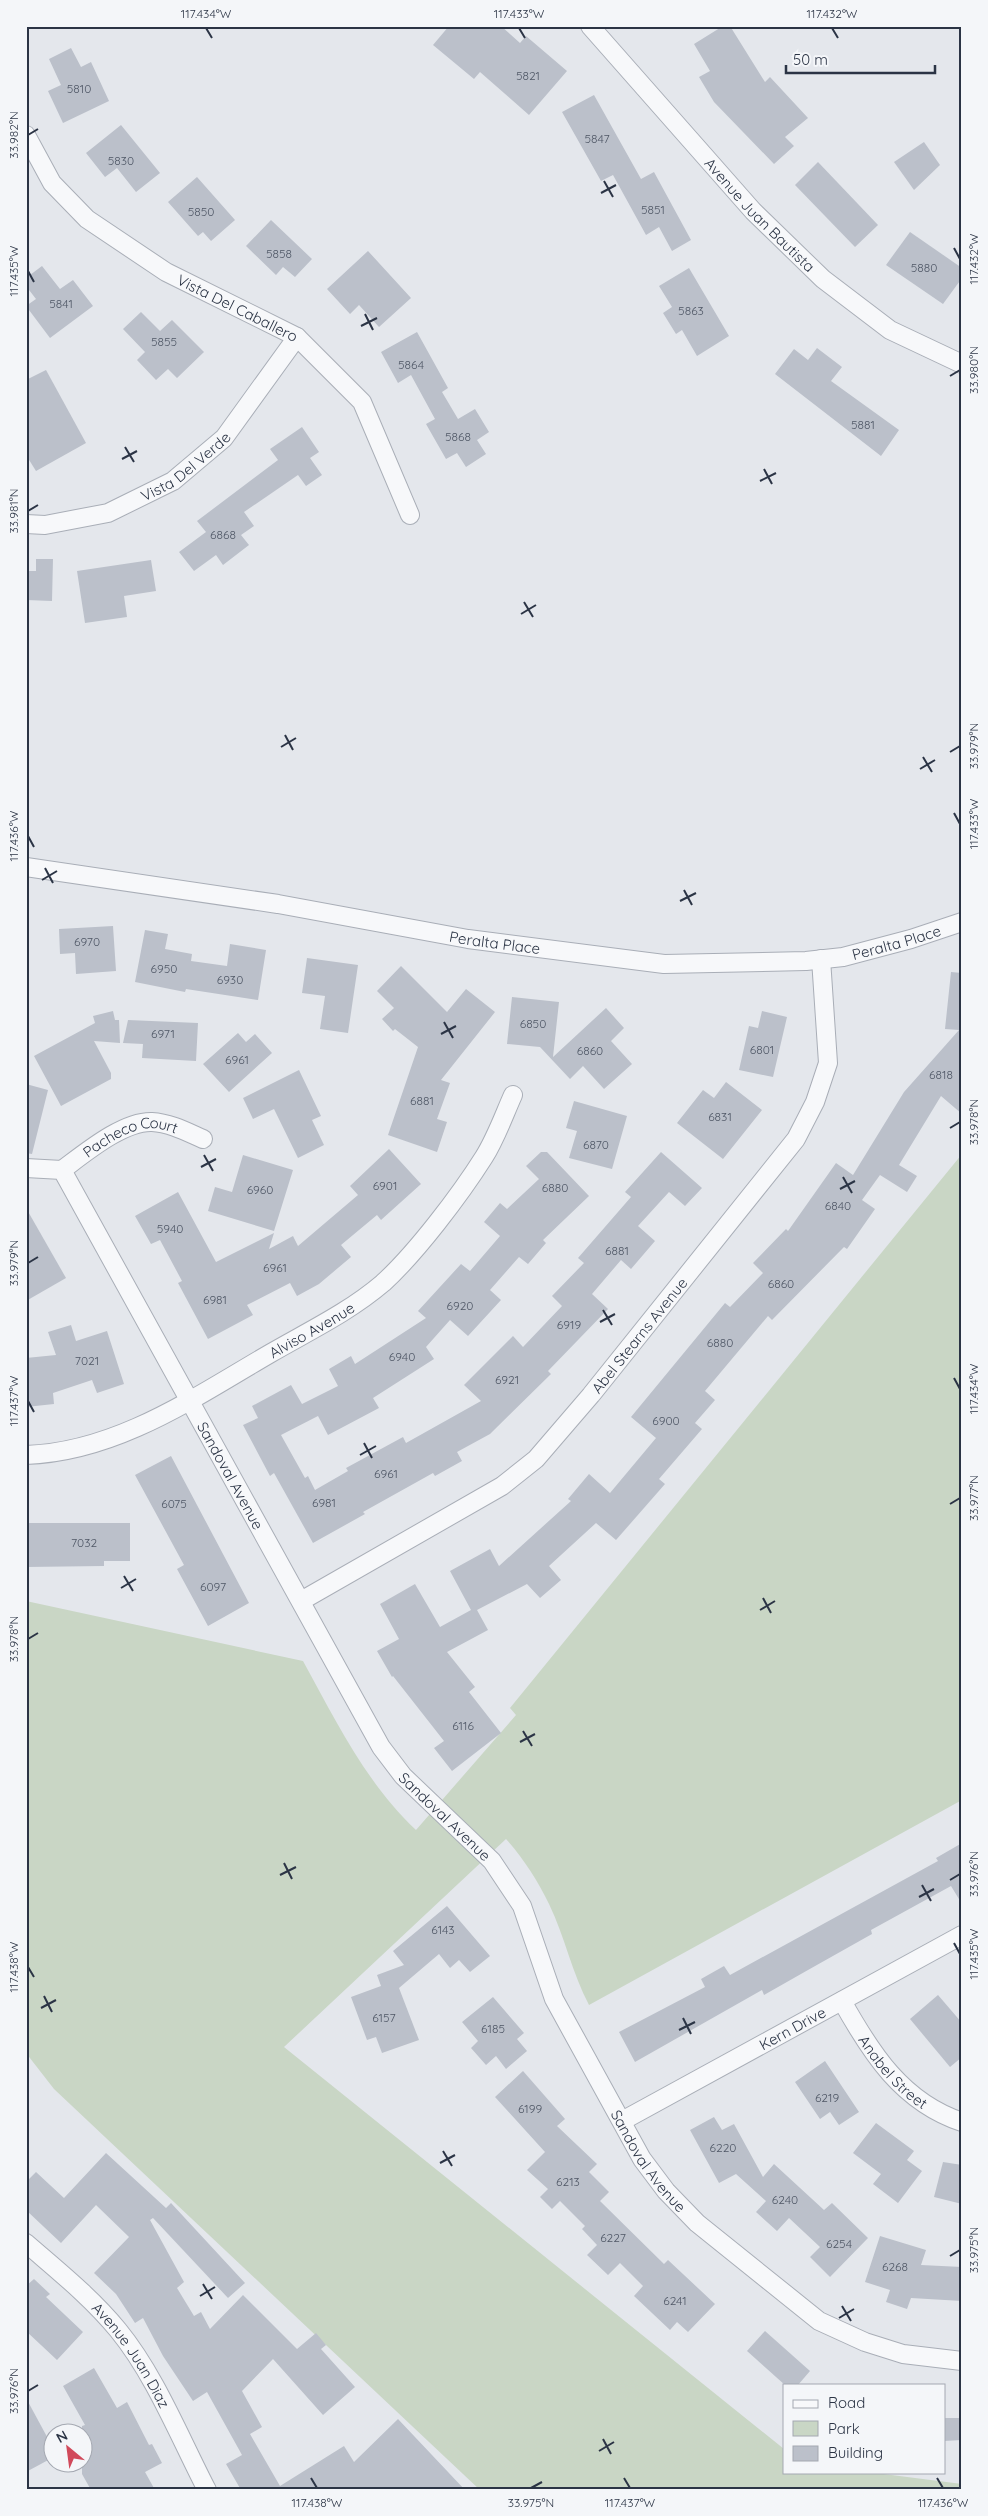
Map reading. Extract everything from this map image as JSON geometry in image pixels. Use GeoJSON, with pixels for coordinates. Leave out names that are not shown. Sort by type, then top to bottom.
{"type":"FeatureCollection","features":[{"type":"Feature","properties":{"kind":"street","name":"Avenue Juan Bautista"},"geometry":{"type":"LineString","coordinates":[[590,26],[754,211],[823,279],[890,330],[962,364]]}},
{"type":"Feature","properties":{"kind":"street","name":"Vista Del Caballero"},"geometry":{"type":"LineString","coordinates":[[26,135],[52,184],[87,219],[166,272],[297,337],[362,402],[410,514]]}},
{"type":"Feature","properties":{"kind":"street","name":"Vista Del Verde"},"geometry":{"type":"LineString","coordinates":[[26,524],[46,525],[108,513],[173,481],[224,438],[297,337]]}},
{"type":"Feature","properties":{"kind":"street","name":"Peralta Place"},"geometry":{"type":"LineString","coordinates":[[26,867],[278,904],[468,939],[664,964],[843,957],[911,939],[962,922]]}},
{"type":"Feature","properties":{"kind":"street","name":"Abel Stearns Avenue"},"geometry":{"type":"LineString","coordinates":[[300,1601],[502,1486],[536,1460],[591,1395],[796,1139],[815,1102],[828,1063],[821,959]]}},
{"type":"Feature","properties":{"kind":"street","name":"Alviso Avenue"},"geometry":{"type":"LineString","coordinates":[[26,1455],[60,1452],[116,1437],[189,1399],[348,1309],[383,1282],[446,1210],[485,1156],[514,1095]]}},
{"type":"Feature","properties":{"kind":"street","name":"Pacheco Court"},"geometry":{"type":"LineString","coordinates":[[62,1170],[96,1146],[134,1124],[152,1122],[170,1125],[203,1139]]}},
{"type":"Feature","properties":{"kind":"street"},"geometry":{"type":"LineString","coordinates":[[26,1168],[62,1170]]}},
{"type":"Feature","properties":{"kind":"street","name":"Sandoval Avenue"},"geometry":{"type":"LineString","coordinates":[[62,1170],[381,1747],[403,1776],[492,1861],[522,1906],[554,1999],[642,2159],[666,2191],[697,2224],[819,2321],[865,2342],[903,2354],[962,2361]]}},
{"type":"Feature","properties":{"kind":"street","name":"Kern Drive"},"geometry":{"type":"LineString","coordinates":[[622,2122],[962,1935]]}},
{"type":"Feature","properties":{"kind":"street","name":"Anabel Street"},"geometry":{"type":"LineString","coordinates":[[842,2001],[860,2034],[884,2069],[911,2095],[944,2116],[962,2122]]}},
{"type":"Feature","properties":{"kind":"street","name":"Avenue Juan Diaz"},"geometry":{"type":"LineString","coordinates":[[26,2243],[82,2292],[118,2330],[147,2372],[207,2490]]}},
{"type":"Feature","properties":{"kind":"green space"},"geometry":{"type":"Polygon","coordinates":[[[962,1154],[962,1800],[589,2005],[549,1904],[530,1870],[506,1839],[284,2047],[783,2448],[783,2474],[884,2474],[962,2484],[962,2490],[480,2490],[54,2089],[26,2053],[26,1601],[303,1661],[367,1772],[398,1812],[416,1830],[516,1715],[510,1708],[962,1154]]]}},
{"type":"Feature","properties":{"kind":"building"},"geometry":{"type":"Polygon","coordinates":[[[449,26],[501,26],[520,43],[526,36],[567,71],[529,115],[480,72],[474,79],[433,45],[449,26]]]}},
{"type":"Feature","properties":{"kind":"building"},"geometry":{"type":"Polygon","coordinates":[[[723,26],[730,26],[765,82],[770,77],[808,118],[785,137],[794,146],[774,164],[714,102],[699,77],[710,71],[694,44],[723,26]]]}},
{"type":"Feature","properties":{"kind":"building"},"geometry":{"type":"Polygon","coordinates":[[[71,48],[81,67],[91,62],[109,101],[63,123],[48,91],[61,85],[49,59],[71,48]]]}},
{"type":"Feature","properties":{"kind":"building"},"geometry":{"type":"Polygon","coordinates":[[[594,95],[641,179],[654,172],[691,240],[672,251],[659,227],[646,235],[613,175],[601,181],[562,112],[594,95]]]}},
{"type":"Feature","properties":{"kind":"building"},"geometry":{"type":"Polygon","coordinates":[[[121,125],[160,173],[136,192],[117,168],[105,177],[86,153],[121,125]]]}},
{"type":"Feature","properties":{"kind":"building"},"geometry":{"type":"Polygon","coordinates":[[[924,142],[940,165],[914,190],[894,162],[924,142]]]}},
{"type":"Feature","properties":{"kind":"building"},"geometry":{"type":"Polygon","coordinates":[[[818,162],[878,225],[855,247],[795,185],[818,162]]]}},
{"type":"Feature","properties":{"kind":"building"},"geometry":{"type":"Polygon","coordinates":[[[197,177],[235,220],[211,241],[203,232],[198,236],[168,202],[197,177]]]}},
{"type":"Feature","properties":{"kind":"building"},"geometry":{"type":"Polygon","coordinates":[[[271,220],[312,259],[295,277],[283,267],[276,275],[246,246],[271,220]]]}},
{"type":"Feature","properties":{"kind":"building"},"geometry":{"type":"Polygon","coordinates":[[[910,232],[962,268],[962,278],[943,304],[886,265],[910,232]]]}},
{"type":"Feature","properties":{"kind":"building"},"geometry":{"type":"Polygon","coordinates":[[[368,251],[411,298],[379,327],[359,305],[350,314],[327,289],[368,251]]]}},
{"type":"Feature","properties":{"kind":"building"},"geometry":{"type":"Polygon","coordinates":[[[42,266],[60,289],[73,280],[93,306],[50,338],[26,306],[36,299],[26,286],[26,278],[42,266]]]}},
{"type":"Feature","properties":{"kind":"building"},"geometry":{"type":"Polygon","coordinates":[[[689,268],[729,336],[697,356],[682,330],[676,334],[663,313],[672,307],[659,286],[689,268]]]}},
{"type":"Feature","properties":{"kind":"building"},"geometry":{"type":"Polygon","coordinates":[[[141,312],[160,331],[172,320],[204,352],[177,378],[168,369],[156,380],[137,360],[145,352],[123,329],[141,312]]]}},
{"type":"Feature","properties":{"kind":"building"},"geometry":{"type":"Polygon","coordinates":[[[417,332],[448,388],[442,392],[458,419],[475,409],[489,432],[477,440],[486,454],[466,467],[457,453],[446,459],[426,424],[435,419],[411,375],[398,383],[381,352],[417,332]]]}},
{"type":"Feature","properties":{"kind":"building"},"geometry":{"type":"Polygon","coordinates":[[[817,348],[842,367],[831,381],[899,430],[881,456],[775,374],[794,349],[808,360],[817,348]]]}},
{"type":"Feature","properties":{"kind":"building"},"geometry":{"type":"Polygon","coordinates":[[[46,370],[86,443],[36,471],[26,455],[26,380],[46,370]]]}},
{"type":"Feature","properties":{"kind":"building"},"geometry":{"type":"Polygon","coordinates":[[[302,427],[319,452],[310,458],[322,475],[306,486],[298,475],[244,512],[254,526],[241,535],[249,545],[223,565],[216,555],[194,571],[179,552],[206,532],[197,521],[278,460],[270,449],[302,427]]]}},
{"type":"Feature","properties":{"kind":"building"},"geometry":{"type":"Polygon","coordinates":[[[36,559],[53,559],[52,601],[26,600],[26,571],[36,571],[36,559]]]}},
{"type":"Feature","properties":{"kind":"building"},"geometry":{"type":"Polygon","coordinates":[[[151,560],[156,591],[124,596],[127,617],[85,623],[77,571],[151,560]]]}},
{"type":"Feature","properties":{"kind":"building"},"geometry":{"type":"Polygon","coordinates":[[[113,926],[116,971],[76,974],[75,953],[60,954],[59,929],[113,926]]]}},
{"type":"Feature","properties":{"kind":"building"},"geometry":{"type":"Polygon","coordinates":[[[145,930],[168,934],[165,949],[192,954],[191,961],[227,966],[230,944],[266,950],[258,1000],[186,989],[185,992],[135,982],[145,930]]]}},
{"type":"Feature","properties":{"kind":"building"},"geometry":{"type":"Polygon","coordinates":[[[307,958],[358,965],[348,1033],[320,1029],[325,996],[302,993],[307,958]]]}},
{"type":"Feature","properties":{"kind":"building"},"geometry":{"type":"Polygon","coordinates":[[[401,966],[447,1012],[466,989],[495,1012],[441,1080],[450,1083],[437,1119],[447,1122],[437,1152],[388,1135],[418,1047],[395,1029],[393,1031],[382,1019],[394,1008],[377,991],[401,966]]]}},
{"type":"Feature","properties":{"kind":"building"},"geometry":{"type":"Polygon","coordinates":[[[951,972],[962,973],[962,1114],[941,1096],[899,1165],[917,1176],[907,1192],[880,1175],[862,1200],[875,1209],[847,1249],[844,1247],[772,1320],[768,1316],[705,1391],[715,1400],[695,1423],[702,1429],[659,1479],[665,1484],[616,1540],[596,1523],[549,1566],[561,1580],[540,1598],[527,1584],[477,1610],[488,1630],[447,1652],[475,1687],[469,1692],[501,1733],[452,1771],[434,1748],[444,1741],[392,1677],[377,1651],[399,1639],[380,1604],[415,1584],[440,1627],[471,1610],[450,1571],[490,1549],[499,1566],[571,1501],[568,1499],[589,1474],[610,1493],[656,1438],[631,1417],[725,1303],[730,1307],[763,1273],[753,1263],[786,1229],[788,1231],[836,1163],[853,1175],[904,1092],[959,1030],[945,1029],[951,972]]]}},
{"type":"Feature","properties":{"kind":"building"},"geometry":{"type":"Polygon","coordinates":[[[512,997],[559,1002],[553,1057],[606,1008],[624,1028],[611,1041],[632,1064],[604,1089],[583,1066],[570,1079],[540,1047],[507,1044],[512,997]]]}},
{"type":"Feature","properties":{"kind":"building"},"geometry":{"type":"Polygon","coordinates":[[[113,1011],[115,1020],[119,1020],[120,1043],[94,1041],[111,1073],[111,1079],[61,1106],[34,1056],[95,1023],[93,1016],[113,1011]]]}},
{"type":"Feature","properties":{"kind":"building"},"geometry":{"type":"Polygon","coordinates":[[[762,1011],[787,1017],[773,1077],[739,1070],[749,1026],[758,1028],[762,1011]]]}},
{"type":"Feature","properties":{"kind":"building"},"geometry":{"type":"Polygon","coordinates":[[[128,1020],[198,1023],[196,1061],[142,1058],[143,1044],[123,1043],[128,1020]]]}},
{"type":"Feature","properties":{"kind":"building"},"geometry":{"type":"Polygon","coordinates":[[[238,1033],[246,1042],[255,1034],[272,1053],[229,1092],[203,1064],[238,1033]]]}},
{"type":"Feature","properties":{"kind":"building"},"geometry":{"type":"Polygon","coordinates":[[[299,1070],[321,1116],[312,1120],[324,1145],[298,1158],[274,1109],[253,1119],[243,1098],[299,1070]]]}},
{"type":"Feature","properties":{"kind":"building"},"geometry":{"type":"Polygon","coordinates":[[[726,1082],[762,1110],[723,1159],[677,1123],[703,1090],[714,1098],[726,1082]]]}},
{"type":"Feature","properties":{"kind":"building"},"geometry":{"type":"Polygon","coordinates":[[[26,1084],[48,1090],[32,1154],[26,1153],[26,1084]]]}},
{"type":"Feature","properties":{"kind":"building"},"geometry":{"type":"Polygon","coordinates":[[[574,1101],[627,1116],[612,1169],[569,1158],[577,1131],[566,1128],[574,1101]]]}},
{"type":"Feature","properties":{"kind":"building"},"geometry":{"type":"Polygon","coordinates":[[[389,1149],[421,1184],[381,1220],[377,1215],[341,1245],[351,1257],[319,1284],[297,1296],[290,1283],[247,1305],[253,1315],[208,1339],[178,1283],[182,1281],[160,1240],[151,1244],[135,1216],[178,1192],[216,1262],[274,1233],[269,1249],[293,1236],[298,1246],[358,1195],[350,1186],[389,1149]]]}},
{"type":"Feature","properties":{"kind":"building"},"geometry":{"type":"Polygon","coordinates":[[[541,1152],[547,1152],[589,1196],[543,1240],[546,1243],[528,1264],[519,1257],[490,1290],[501,1300],[468,1336],[450,1320],[426,1347],[434,1359],[373,1398],[379,1408],[328,1435],[318,1416],[281,1435],[305,1478],[308,1476],[315,1490],[348,1471],[346,1468],[403,1437],[406,1443],[481,1401],[464,1385],[513,1336],[523,1347],[562,1306],[552,1296],[584,1263],[578,1258],[631,1197],[625,1192],[661,1152],[702,1188],[685,1206],[669,1192],[638,1226],[655,1241],[631,1269],[621,1260],[592,1294],[608,1309],[548,1371],[551,1374],[490,1434],[457,1452],[462,1461],[435,1476],[433,1473],[363,1512],[365,1514],[313,1543],[274,1473],[270,1476],[243,1425],[258,1418],[252,1406],[291,1385],[302,1404],[338,1386],[329,1369],[351,1356],[355,1364],[426,1318],[418,1311],[461,1264],[470,1271],[500,1236],[484,1222],[500,1203],[507,1209],[539,1179],[526,1166],[541,1152]]]}},
{"type":"Feature","properties":{"kind":"building"},"geometry":{"type":"Polygon","coordinates":[[[243,1155],[293,1170],[274,1231],[208,1211],[215,1187],[232,1192],[243,1155]]]}},
{"type":"Feature","properties":{"kind":"building"},"geometry":{"type":"Polygon","coordinates":[[[26,1208],[66,1278],[26,1301],[26,1208]]]}},
{"type":"Feature","properties":{"kind":"building"},"geometry":{"type":"Polygon","coordinates":[[[71,1325],[76,1341],[107,1331],[124,1384],[97,1393],[92,1380],[53,1393],[54,1404],[26,1407],[26,1358],[56,1355],[48,1332],[71,1325]]]}},
{"type":"Feature","properties":{"kind":"building"},"geometry":{"type":"Polygon","coordinates":[[[171,1456],[249,1603],[208,1626],[177,1569],[184,1565],[135,1475],[171,1456]]]}},
{"type":"Feature","properties":{"kind":"building"},"geometry":{"type":"Polygon","coordinates":[[[26,1523],[130,1523],[130,1561],[104,1561],[104,1566],[26,1567],[26,1523]]]}},
{"type":"Feature","properties":{"kind":"building"},"geometry":{"type":"Polygon","coordinates":[[[962,1843],[962,1904],[951,1886],[871,1930],[872,1934],[764,1995],[762,1990],[635,2062],[619,2032],[705,1987],[701,1979],[724,1966],[730,1975],[938,1861],[936,1858],[962,1843]]]}},
{"type":"Feature","properties":{"kind":"building"},"geometry":{"type":"Polygon","coordinates":[[[447,1906],[490,1956],[470,1972],[459,1960],[450,1968],[439,1954],[399,1988],[419,2040],[382,2053],[376,2037],[367,2040],[351,1997],[381,1986],[377,1975],[404,1965],[393,1951],[447,1906]]]}},
{"type":"Feature","properties":{"kind":"building"},"geometry":{"type":"Polygon","coordinates":[[[938,1995],[962,2023],[962,2057],[950,2067],[910,2019],[938,1995]]]}},
{"type":"Feature","properties":{"kind":"building"},"geometry":{"type":"Polygon","coordinates":[[[493,1997],[524,2033],[517,2039],[527,2051],[506,2069],[496,2056],[486,2065],[471,2048],[478,2041],[462,2022],[493,1997]]]}},
{"type":"Feature","properties":{"kind":"building"},"geometry":{"type":"Polygon","coordinates":[[[825,2061],[859,2112],[839,2125],[830,2112],[820,2119],[795,2082],[825,2061]]]}},
{"type":"Feature","properties":{"kind":"building"},"geometry":{"type":"Polygon","coordinates":[[[523,2071],[565,2119],[557,2126],[597,2164],[589,2172],[609,2192],[600,2201],[664,2264],[668,2260],[715,2304],[688,2332],[677,2322],[670,2330],[634,2296],[643,2286],[620,2263],[608,2275],[587,2255],[597,2245],[582,2229],[585,2226],[560,2201],[552,2209],[540,2197],[548,2189],[527,2170],[545,2152],[495,2097],[523,2071]]]}},
{"type":"Feature","properties":{"kind":"building"},"geometry":{"type":"Polygon","coordinates":[[[714,2117],[722,2130],[734,2124],[763,2177],[774,2164],[824,2210],[832,2203],[868,2238],[830,2277],[810,2257],[820,2247],[789,2218],[777,2231],[756,2212],[766,2201],[736,2174],[719,2183],[690,2130],[714,2117]]]}},
{"type":"Feature","properties":{"kind":"building"},"geometry":{"type":"Polygon","coordinates":[[[876,2123],[914,2151],[907,2160],[922,2171],[898,2203],[873,2184],[881,2174],[853,2153],[876,2123]]]}},
{"type":"Feature","properties":{"kind":"building"},"geometry":{"type":"Polygon","coordinates":[[[106,2153],[166,2208],[171,2203],[245,2283],[228,2298],[153,2218],[150,2220],[184,2282],[177,2288],[194,2316],[201,2312],[210,2329],[243,2295],[297,2349],[316,2333],[326,2345],[321,2349],[355,2387],[323,2415],[273,2359],[242,2391],[262,2427],[250,2434],[280,2486],[344,2446],[354,2462],[398,2419],[465,2490],[241,2490],[226,2464],[242,2455],[207,2392],[193,2401],[163,2356],[143,2318],[135,2323],[116,2294],[94,2273],[129,2237],[96,2205],[61,2243],[26,2210],[26,2182],[36,2172],[64,2198],[106,2153]]]}},
{"type":"Feature","properties":{"kind":"building"},"geometry":{"type":"Polygon","coordinates":[[[943,2162],[962,2165],[962,2204],[934,2197],[943,2162]]]}},
{"type":"Feature","properties":{"kind":"building"},"geometry":{"type":"Polygon","coordinates":[[[880,2236],[926,2250],[921,2265],[962,2267],[962,2301],[911,2298],[907,2309],[886,2302],[890,2290],[865,2282],[880,2236]]]}},
{"type":"Feature","properties":{"kind":"building"},"geometry":{"type":"Polygon","coordinates":[[[34,2279],[50,2294],[46,2297],[83,2332],[57,2360],[26,2331],[26,2286],[34,2279]]]}},
{"type":"Feature","properties":{"kind":"building"},"geometry":{"type":"Polygon","coordinates":[[[765,2331],[810,2371],[799,2384],[784,2384],[747,2351],[765,2331]]]}},
{"type":"Feature","properties":{"kind":"building"},"geometry":{"type":"Polygon","coordinates":[[[94,2368],[117,2408],[127,2402],[149,2445],[152,2444],[162,2463],[145,2472],[155,2490],[91,2490],[82,2474],[92,2474],[92,2424],[84,2424],[63,2386],[94,2368]]]}},
{"type":"Feature","properties":{"kind":"building"},"geometry":{"type":"Polygon","coordinates":[[[26,2398],[42,2428],[42,2463],[26,2472],[26,2398]]]}},
{"type":"Feature","properties":{"kind":"building"},"geometry":{"type":"Polygon","coordinates":[[[946,2418],[962,2418],[962,2440],[946,2441],[946,2418]]]}}]}
